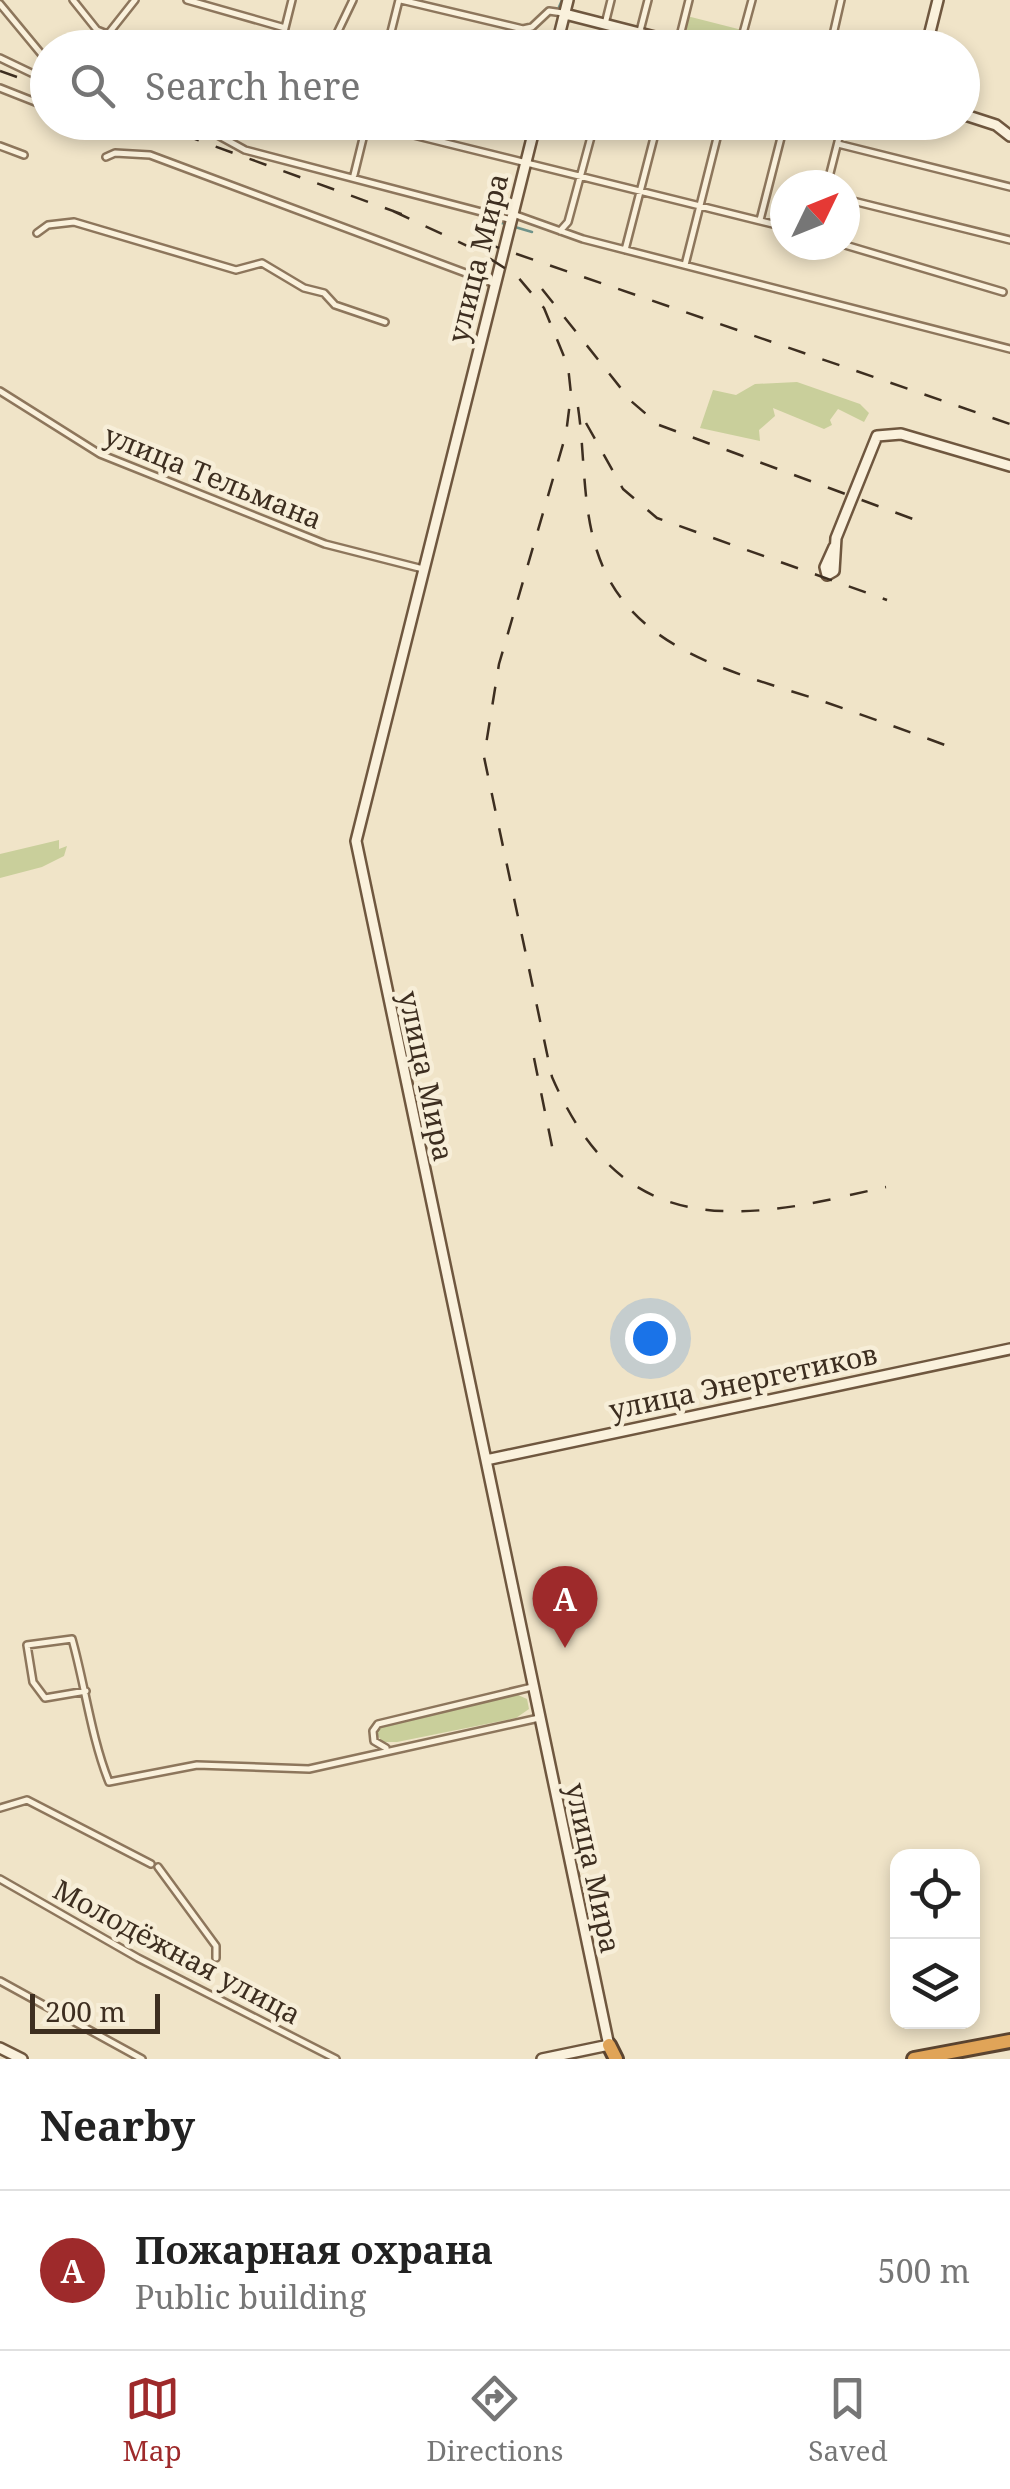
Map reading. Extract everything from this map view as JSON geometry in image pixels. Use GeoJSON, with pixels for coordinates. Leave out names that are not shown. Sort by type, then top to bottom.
{"type":"FeatureCollection","features":[{"type":"Feature","properties":{"kind":"highway"},"geometry":{"type":"LineString","coordinates":[[914,2059],[1010,2044]]}},
{"type":"Feature","properties":{"kind":"highway"},"geometry":{"type":"LineString","coordinates":[[952,2059],[1010,2044]]}},
{"type":"Feature","properties":{"kind":"main road"},"geometry":{"type":"LineString","coordinates":[[561,30],[568,0]]}},
{"type":"Feature","properties":{"kind":"main road"},"geometry":{"type":"LineString","coordinates":[[930,30],[938,0]]}},
{"type":"Feature","properties":{"kind":"main road"},"geometry":{"type":"LineString","coordinates":[[565,14],[630,30]]}},
{"type":"Feature","properties":{"kind":"main road"},"geometry":{"type":"LineString","coordinates":[[980,121],[1009,132]]}},
{"type":"Feature","properties":{"kind":"main road","name":"улица Мира"},"geometry":{"type":"LineString","coordinates":[[532,140],[357,823],[356,849],[612,2054]]}},
{"type":"Feature","properties":{"kind":"main road"},"geometry":{"type":"LineString","coordinates":[[834,547],[877,436],[901,434],[1010,466]]}},
{"type":"Feature","properties":{"kind":"main road","name":"улица Энергетиков"},"geometry":{"type":"LineString","coordinates":[[486,1460],[1010,1349]]}},
{"type":"Feature","properties":{"kind":"main road"},"geometry":{"type":"LineString","coordinates":[[0,2048],[22,2059]]}},
{"type":"Feature","properties":{"kind":"main road"},"geometry":{"type":"LineString","coordinates":[[542,2059],[612,2054]]}},
{"type":"Feature","properties":{"kind":"street"},"geometry":{"type":"LineString","coordinates":[[73,0],[99,30]]}},
{"type":"Feature","properties":{"kind":"street"},"geometry":{"type":"LineString","coordinates":[[111,30],[135,0]]}},
{"type":"Feature","properties":{"kind":"street"},"geometry":{"type":"LineString","coordinates":[[187,0],[286,28],[292,0]]}},
{"type":"Feature","properties":{"kind":"street"},"geometry":{"type":"LineString","coordinates":[[339,30],[353,0]]}},
{"type":"Feature","properties":{"kind":"street"},"geometry":{"type":"LineString","coordinates":[[391,30],[400,0],[523,29],[532,27],[548,8],[565,14]]}},
{"type":"Feature","properties":{"kind":"street"},"geometry":{"type":"LineString","coordinates":[[605,24],[610,0]]}},
{"type":"Feature","properties":{"kind":"street"},"geometry":{"type":"LineString","coordinates":[[640,30],[648,0]]}},
{"type":"Feature","properties":{"kind":"street"},"geometry":{"type":"LineString","coordinates":[[682,30],[689,0]]}},
{"type":"Feature","properties":{"kind":"street"},"geometry":{"type":"LineString","coordinates":[[744,30],[752,0]]}},
{"type":"Feature","properties":{"kind":"street"},"geometry":{"type":"LineString","coordinates":[[834,30],[841,0]]}},
{"type":"Feature","properties":{"kind":"street"},"geometry":{"type":"LineString","coordinates":[[0,4],[30,40]]}},
{"type":"Feature","properties":{"kind":"street"},"geometry":{"type":"LineString","coordinates":[[0,58],[30,72]]}},
{"type":"Feature","properties":{"kind":"street"},"geometry":{"type":"LineString","coordinates":[[0,88],[30,100]]}},
{"type":"Feature","properties":{"kind":"street"},"geometry":{"type":"LineString","coordinates":[[227,140],[245,150],[354,175],[625,250],[1010,349]]}},
{"type":"Feature","properties":{"kind":"street"},"geometry":{"type":"LineString","coordinates":[[354,175],[361,140]]}},
{"type":"Feature","properties":{"kind":"street"},"geometry":{"type":"LineString","coordinates":[[433,140],[770,223]]}},
{"type":"Feature","properties":{"kind":"street"},"geometry":{"type":"LineString","coordinates":[[560,231],[568,222],[590,140]]}},
{"type":"Feature","properties":{"kind":"street"},"geometry":{"type":"LineString","coordinates":[[625,250],[653,140]]}},
{"type":"Feature","properties":{"kind":"street"},"geometry":{"type":"LineString","coordinates":[[686,265],[717,140]]}},
{"type":"Feature","properties":{"kind":"street"},"geometry":{"type":"LineString","coordinates":[[760,220],[780,140]]}},
{"type":"Feature","properties":{"kind":"street"},"geometry":{"type":"LineString","coordinates":[[831,170],[839,140]]}},
{"type":"Feature","properties":{"kind":"street"},"geometry":{"type":"LineString","coordinates":[[838,144],[1010,187]]}},
{"type":"Feature","properties":{"kind":"street"},"geometry":{"type":"LineString","coordinates":[[0,146],[24,155]]}},
{"type":"Feature","properties":{"kind":"street"},"geometry":{"type":"LineString","coordinates":[[106,157],[114,153],[150,156],[495,284]]}},
{"type":"Feature","properties":{"kind":"street"},"geometry":{"type":"LineString","coordinates":[[860,203],[1010,240]]}},
{"type":"Feature","properties":{"kind":"street"},"geometry":{"type":"LineString","coordinates":[[36,233],[48,225],[74,222],[236,270],[262,263],[304,288],[324,293],[335,305],[385,322]]}},
{"type":"Feature","properties":{"kind":"street"},"geometry":{"type":"LineString","coordinates":[[860,249],[1003,292]]}},
{"type":"Feature","properties":{"kind":"street","name":"улица Тельмана"},"geometry":{"type":"LineString","coordinates":[[0,391],[100,454],[325,544],[424,569]]}},
{"type":"Feature","properties":{"kind":"street"},"geometry":{"type":"LineString","coordinates":[[86,1691],[45,1698],[33,1682],[27,1645],[72,1638],[86,1691],[109,1782],[196,1765],[310,1770],[389,1748],[539,1718]]}},
{"type":"Feature","properties":{"kind":"street"},"geometry":{"type":"LineString","coordinates":[[389,1748],[374,1740],[373,1730],[378,1724],[532,1687]]}},
{"type":"Feature","properties":{"kind":"street"},"geometry":{"type":"LineString","coordinates":[[0,1808],[24,1800],[154,1865],[216,1946],[216,1958]]}},
{"type":"Feature","properties":{"kind":"street","name":"Молодёжная улица"},"geometry":{"type":"LineString","coordinates":[[0,1879],[138,1958],[336,2059]]}},
{"type":"Feature","properties":{"kind":"street"},"geometry":{"type":"LineString","coordinates":[[0,1982],[142,2059]]}},
{"type":"Feature","properties":{"kind":"green space"},"geometry":{"type":"Polygon","coordinates":[[[687,16],[742,30],[686,30],[687,16]]]}},
{"type":"Feature","properties":{"kind":"green space"},"geometry":{"type":"Polygon","coordinates":[[[797,382],[860,404],[869,413],[864,422],[838,409],[830,420],[832,425],[824,429],[773,408],[775,416],[759,430],[760,441],[700,428],[713,390],[736,395],[755,384],[797,382]]]}},
{"type":"Feature","properties":{"kind":"green space"},"geometry":{"type":"Polygon","coordinates":[[[59,840],[59,849],[67,846],[64,856],[42,867],[0,878],[0,854],[59,840]]]}},
{"type":"Feature","properties":{"kind":"green space"},"geometry":{"type":"Polygon","coordinates":[[[516,1694],[527,1699],[529,1709],[516,1718],[397,1742],[383,1742],[377,1735],[379,1725],[516,1694]]]}},
{"type":"Feature","properties":{"kind":"waterway"},"geometry":{"type":"LineString","coordinates":[[559,7],[562,0]]}},
{"type":"Feature","properties":{"kind":"waterway"},"geometry":{"type":"LineString","coordinates":[[556,30],[559,18]]}},
{"type":"Feature","properties":{"kind":"waterway"},"geometry":{"type":"LineString","coordinates":[[508,215],[520,166]]}},
{"type":"Feature","properties":{"kind":"waterway"},"geometry":{"type":"LineString","coordinates":[[488,220],[506,224]]}},
{"type":"Feature","properties":{"kind":"waterway"},"geometry":{"type":"LineString","coordinates":[[515,227],[532,232]]}},
{"type":"Feature","properties":{"kind":"railway"},"geometry":{"type":"LineString","coordinates":[[0,71],[30,82]]}},
{"type":"Feature","properties":{"kind":"railway"},"geometry":{"type":"LineString","coordinates":[[198,140],[407,216]]}},
{"type":"Feature","properties":{"kind":"railway"},"geometry":{"type":"LineString","coordinates":[[393,211],[478,251],[517,276],[544,308],[568,366],[571,394],[566,434],[499,664],[484,757],[552,1077],[575,1122],[602,1158],[631,1183],[664,1200],[700,1209],[740,1211],[833,1199]]}},
{"type":"Feature","properties":{"kind":"railway"},"geometry":{"type":"LineString","coordinates":[[482,242],[1010,424]]}},
{"type":"Feature","properties":{"kind":"railway"},"geometry":{"type":"LineString","coordinates":[[542,289],[631,401],[659,425],[921,522]]}},
{"type":"Feature","properties":{"kind":"railway"},"geometry":{"type":"LineString","coordinates":[[578,407],[592,534],[612,585],[633,613],[659,635],[721,667],[945,745]]}},
{"type":"Feature","properties":{"kind":"railway"},"geometry":{"type":"LineString","coordinates":[[586,423],[623,489],[657,518],[887,600]]}},
{"type":"Feature","properties":{"kind":"railway"},"geometry":{"type":"LineString","coordinates":[[534,1058],[553,1151]]}},
{"type":"Feature","properties":{"kind":"railway"},"geometry":{"type":"LineString","coordinates":[[850,1195],[886,1187]]}},
{"type":"Feature","properties":{"kind":"place","name":"Пожарная охрана"},"geometry":{"type":"Point","coordinates":[565,1648]}}]}
